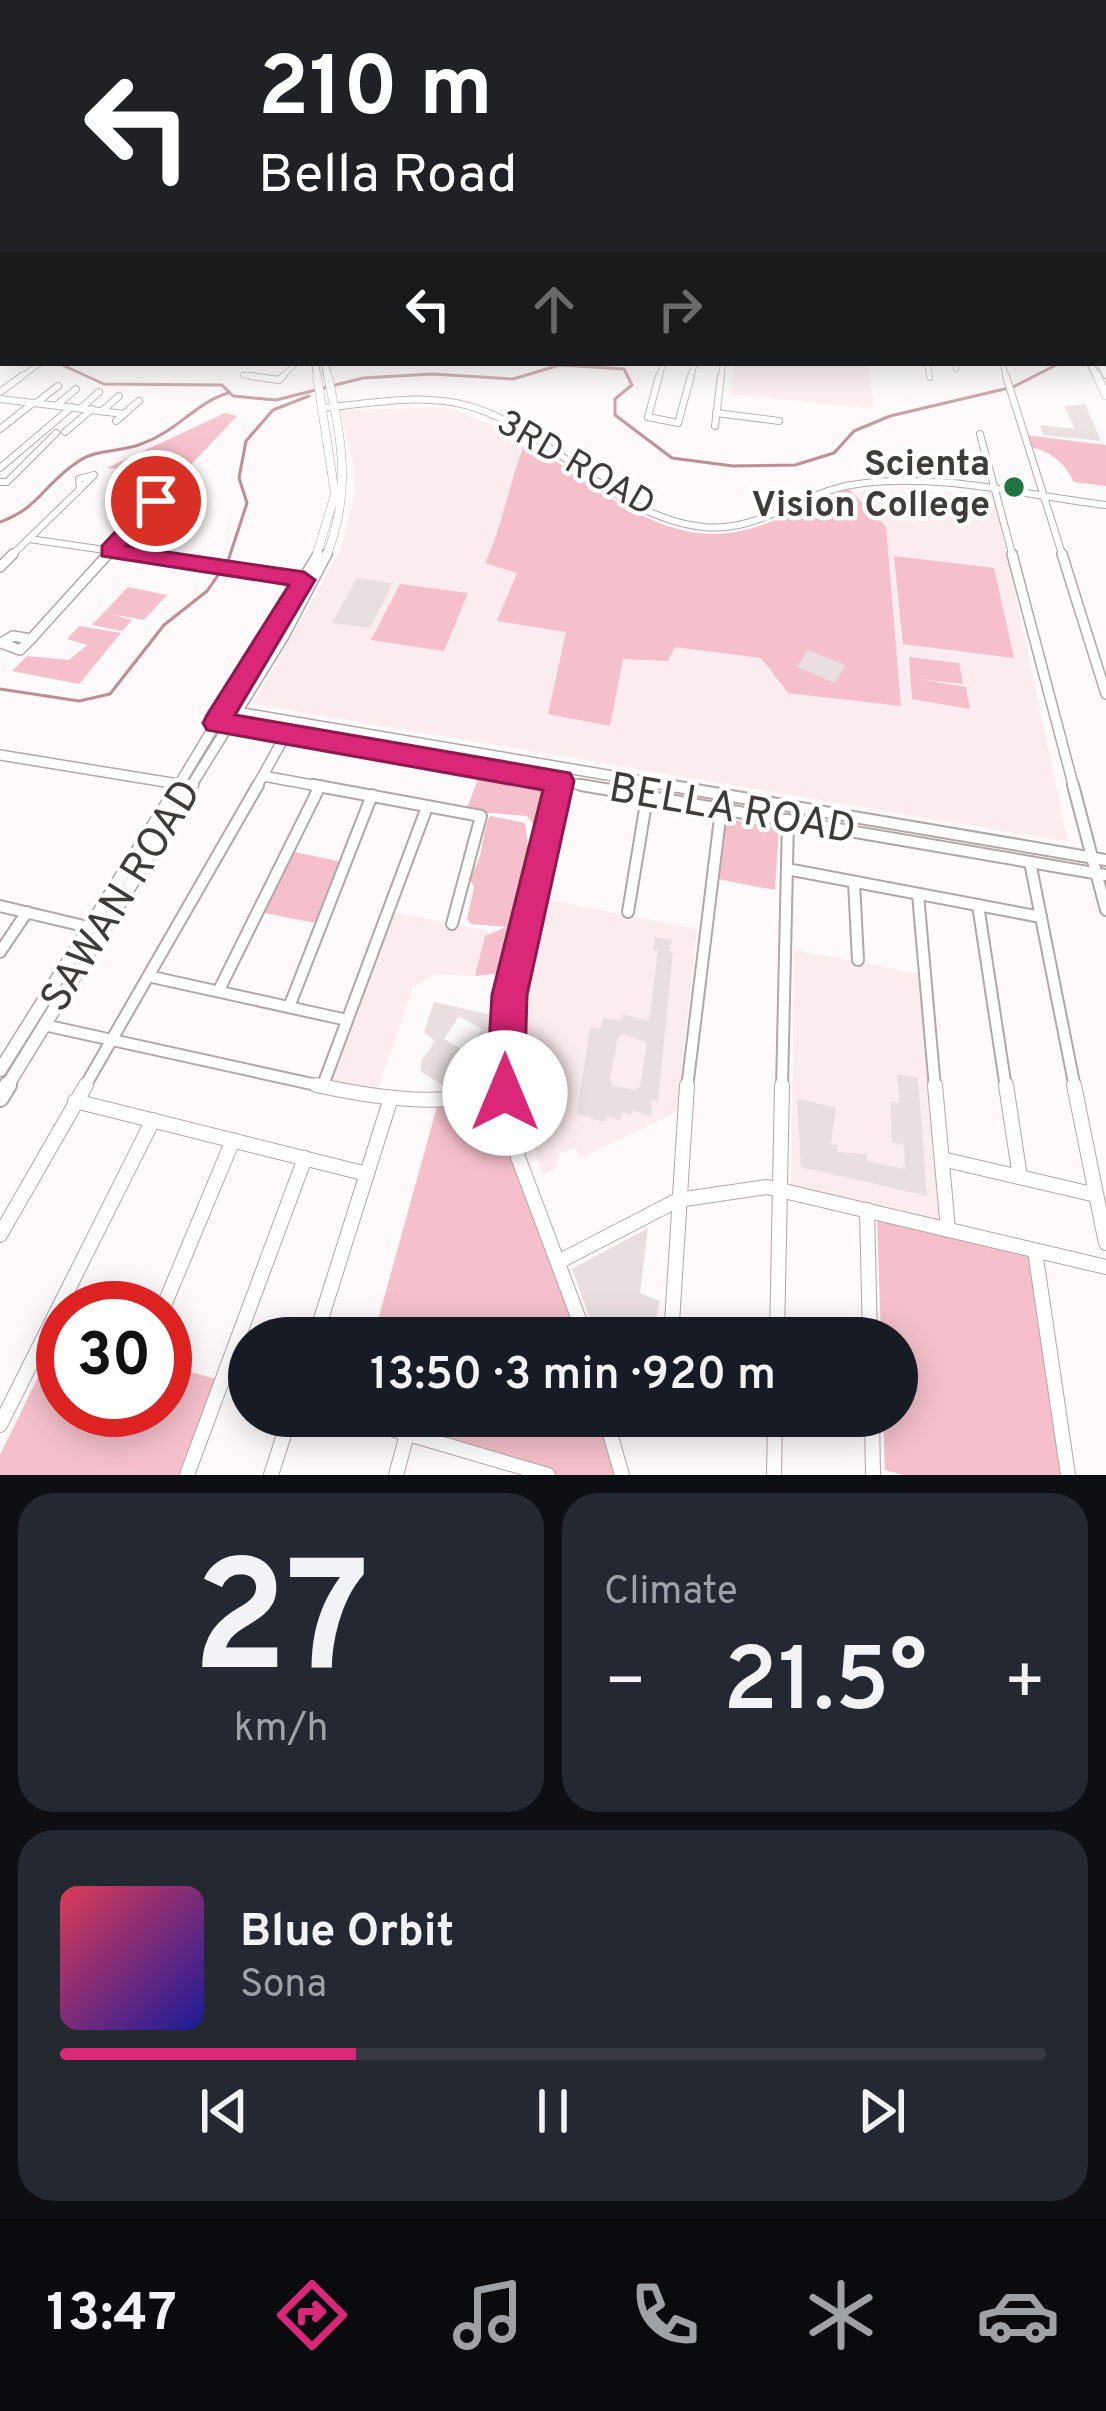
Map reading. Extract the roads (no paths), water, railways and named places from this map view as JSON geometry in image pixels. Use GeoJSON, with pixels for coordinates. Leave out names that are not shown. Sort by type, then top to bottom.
{"type":"FeatureCollection","features":[{"type":"Feature","properties":{"kind":"main road","name":"SAWAN ROAD"},"geometry":{"type":"LineString","coordinates":[[0,1098],[309,580],[334,494],[323,369]]}},
{"type":"Feature","properties":{"kind":"main road"},"geometry":{"type":"LineString","coordinates":[[1102,374],[1106,395]]}},
{"type":"Feature","properties":{"kind":"main road","name":"SAWAN ROAD"},"geometry":{"type":"LineString","coordinates":[[0,1070],[178,784],[227,717]]}},
{"type":"Feature","properties":{"kind":"street"},"geometry":{"type":"LineString","coordinates":[[0,395],[36,366]]}},
{"type":"Feature","properties":{"kind":"street"},"geometry":{"type":"LineString","coordinates":[[252,366],[243,376],[279,380],[293,366]]}},
{"type":"Feature","properties":{"kind":"street"},"geometry":{"type":"LineString","coordinates":[[662,366],[648,417],[681,422],[694,366]]}},
{"type":"Feature","properties":{"kind":"street"},"geometry":{"type":"LineString","coordinates":[[715,426],[722,366]]}},
{"type":"Feature","properties":{"kind":"street"},"geometry":{"type":"LineString","coordinates":[[928,366],[930,379]]}},
{"type":"Feature","properties":{"kind":"street"},"geometry":{"type":"LineString","coordinates":[[1003,366],[1106,694]]}},
{"type":"Feature","properties":{"kind":"street"},"geometry":{"type":"LineString","coordinates":[[0,430],[58,386]]}},
{"type":"Feature","properties":{"kind":"street"},"geometry":{"type":"LineString","coordinates":[[56,406],[76,389]]}},
{"type":"Feature","properties":{"kind":"street"},"geometry":{"type":"LineString","coordinates":[[2,464],[99,392]]}},
{"type":"Feature","properties":{"kind":"street"},"geometry":{"type":"LineString","coordinates":[[0,395],[124,414]]}},
{"type":"Feature","properties":{"kind":"street"},"geometry":{"type":"LineString","coordinates":[[102,411],[119,396]]}},
{"type":"Feature","properties":{"kind":"street"},"geometry":{"type":"LineString","coordinates":[[0,414],[16,401]]}},
{"type":"Feature","properties":{"kind":"street"},"geometry":{"type":"LineString","coordinates":[[116,422],[139,401]]}},
{"type":"Feature","properties":{"kind":"street","name":"3RD ROAD"},"geometry":{"type":"LineString","coordinates":[[328,408],[427,401],[472,406],[651,511],[702,527],[748,523],[850,485],[905,483],[1106,505]]}},
{"type":"Feature","properties":{"kind":"street"},"geometry":{"type":"LineString","coordinates":[[65,432],[92,410]]}},
{"type":"Feature","properties":{"kind":"street"},"geometry":{"type":"LineString","coordinates":[[716,413],[778,421]]}},
{"type":"Feature","properties":{"kind":"street"},"geometry":{"type":"LineString","coordinates":[[0,430],[10,433]]}},
{"type":"Feature","properties":{"kind":"street"},"geometry":{"type":"LineString","coordinates":[[0,482],[7,482],[56,433],[43,432]]}},
{"type":"Feature","properties":{"kind":"street"},"geometry":{"type":"LineString","coordinates":[[980,434],[1091,858],[1101,874],[1106,910]]}},
{"type":"Feature","properties":{"kind":"street"},"geometry":{"type":"LineString","coordinates":[[18,453],[32,454]]}},
{"type":"Feature","properties":{"kind":"street"},"geometry":{"type":"LineString","coordinates":[[0,567],[94,475],[79,479],[80,488]]}},
{"type":"Feature","properties":{"kind":"street"},"geometry":{"type":"LineString","coordinates":[[31,638],[156,501]]}},
{"type":"Feature","properties":{"kind":"street"},"geometry":{"type":"LineString","coordinates":[[29,538],[309,580]]}},
{"type":"Feature","properties":{"kind":"street","name":"BELLA ROAD"},"geometry":{"type":"LineString","coordinates":[[227,717],[376,735],[1106,860]]}},
{"type":"Feature","properties":{"kind":"street","name":"BELLA ROAD"},"geometry":{"type":"LineString","coordinates":[[227,717],[286,734],[1101,874]]}},
{"type":"Feature","properties":{"kind":"street"},"geometry":{"type":"LineString","coordinates":[[0,1235],[111,1038],[152,977],[286,734]]}},
{"type":"Feature","properties":{"kind":"street"},"geometry":{"type":"LineString","coordinates":[[370,749],[376,735]]}},
{"type":"Feature","properties":{"kind":"street"},"geometry":{"type":"LineString","coordinates":[[0,755],[178,784]]}},
{"type":"Feature","properties":{"kind":"street"},"geometry":{"type":"LineString","coordinates":[[563,767],[509,995],[505,1093],[524,1168],[579,1317]]}},
{"type":"Feature","properties":{"kind":"street"},"geometry":{"type":"LineString","coordinates":[[263,776],[481,816],[452,924]]}},
{"type":"Feature","properties":{"kind":"street"},"geometry":{"type":"LineString","coordinates":[[219,991],[320,786]]}},
{"type":"Feature","properties":{"kind":"street"},"geometry":{"type":"LineString","coordinates":[[704,807],[706,792]]}},
{"type":"Feature","properties":{"kind":"street"},"geometry":{"type":"LineString","coordinates":[[290,1007],[372,795]]}},
{"type":"Feature","properties":{"kind":"street"},"geometry":{"type":"LineString","coordinates":[[628,912],[647,797]]}},
{"type":"Feature","properties":{"kind":"street"},"geometry":{"type":"LineString","coordinates":[[323,1085],[427,807]]}},
{"type":"Feature","properties":{"kind":"street"},"geometry":{"type":"LineString","coordinates":[[672,1317],[700,947],[722,810]]}},
{"type":"Feature","properties":{"kind":"street"},"geometry":{"type":"LineString","coordinates":[[837,815],[837,829]]}},
{"type":"Feature","properties":{"kind":"street"},"geometry":{"type":"LineString","coordinates":[[777,1317],[788,820]]}},
{"type":"Feature","properties":{"kind":"street"},"geometry":{"type":"LineString","coordinates":[[1030,862],[1106,1243]]}},
{"type":"Feature","properties":{"kind":"street"},"geometry":{"type":"LineString","coordinates":[[787,869],[1041,917]]}},
{"type":"Feature","properties":{"kind":"street"},"geometry":{"type":"LineString","coordinates":[[854,882],[859,959]]}},
{"type":"Feature","properties":{"kind":"street"},"geometry":{"type":"LineString","coordinates":[[918,894],[948,1230]]}},
{"type":"Feature","properties":{"kind":"street"},"geometry":{"type":"LineString","coordinates":[[978,905],[1020,1177]]}},
{"type":"Feature","properties":{"kind":"street"},"geometry":{"type":"LineString","coordinates":[[0,906],[88,927]]}},
{"type":"Feature","properties":{"kind":"street"},"geometry":{"type":"LineString","coordinates":[[0,952],[27,913]]}},
{"type":"Feature","properties":{"kind":"street"},"geometry":{"type":"LineString","coordinates":[[152,977],[347,1020]]}},
{"type":"Feature","properties":{"kind":"street"},"geometry":{"type":"LineString","coordinates":[[44,1025],[390,1101],[450,1102],[505,1093]]}},
{"type":"Feature","properties":{"kind":"street"},"geometry":{"type":"LineString","coordinates":[[75,1101],[367,1174]]}},
{"type":"Feature","properties":{"kind":"street"},"geometry":{"type":"LineString","coordinates":[[322,1317],[390,1101]]}},
{"type":"Feature","properties":{"kind":"street"},"geometry":{"type":"LineString","coordinates":[[0,1425],[153,1120]]}},
{"type":"Feature","properties":{"kind":"street"},"geometry":{"type":"LineString","coordinates":[[174,1281],[233,1140]]}},
{"type":"Feature","properties":{"kind":"street"},"geometry":{"type":"LineString","coordinates":[[187,1475],[305,1158]]}},
{"type":"Feature","properties":{"kind":"street"},"geometry":{"type":"LineString","coordinates":[[942,1159],[1096,1195]]}},
{"type":"Feature","properties":{"kind":"street"},"geometry":{"type":"LineString","coordinates":[[560,1262],[678,1200],[724,1191],[780,1190],[1106,1267]]}},
{"type":"Feature","properties":{"kind":"street"},"geometry":{"type":"LineString","coordinates":[[867,1210],[870,1317]]}},
{"type":"Feature","properties":{"kind":"street"},"geometry":{"type":"LineString","coordinates":[[1035,1251],[1068,1475]]}},
{"type":"Feature","properties":{"kind":"street"},"geometry":{"type":"LineString","coordinates":[[272,1475],[284,1437]]}},
{"type":"Feature","properties":{"kind":"street"},"geometry":{"type":"LineString","coordinates":[[396,1475],[406,1437]]}},
{"type":"Feature","properties":{"kind":"street"},"geometry":{"type":"LineString","coordinates":[[416,1437],[515,1470],[548,1475]]}},
{"type":"Feature","properties":{"kind":"street"},"geometry":{"type":"LineString","coordinates":[[611,1437],[622,1475]]}},
{"type":"Feature","properties":{"kind":"street"},"geometry":{"type":"LineString","coordinates":[[774,1475],[775,1437]]}},
{"type":"Feature","properties":{"kind":"street"},"geometry":{"type":"LineString","coordinates":[[872,1437],[873,1475]]}},
{"type":"Feature","properties":{"kind":"waterway"},"geometry":{"type":"LineString","coordinates":[[65,366],[104,384],[222,385],[233,396],[276,400],[363,378],[432,374],[513,379],[557,366]]}},
{"type":"Feature","properties":{"kind":"waterway"},"geometry":{"type":"LineString","coordinates":[[576,366],[624,369],[632,385],[615,399],[615,415],[672,458],[733,466],[795,465],[834,453],[854,431],[890,416],[1013,387],[1054,366]]}},
{"type":"Feature","properties":{"kind":"waterway"},"geometry":{"type":"LineString","coordinates":[[0,522],[25,509],[86,457],[154,438],[228,393]]}},
{"type":"Feature","properties":{"kind":"waterway"},"geometry":{"type":"LineString","coordinates":[[227,564],[247,503],[239,478],[246,441],[273,410],[309,396]]}},
{"type":"Feature","properties":{"kind":"waterway"},"geometry":{"type":"LineString","coordinates":[[0,689],[79,701],[110,694],[164,625],[207,591],[221,571]]}},
{"type":"Feature","properties":{"kind":"place","name":"Scienta Vision College"},"geometry":{"type":"Point","coordinates":[1014,487]}}]}
